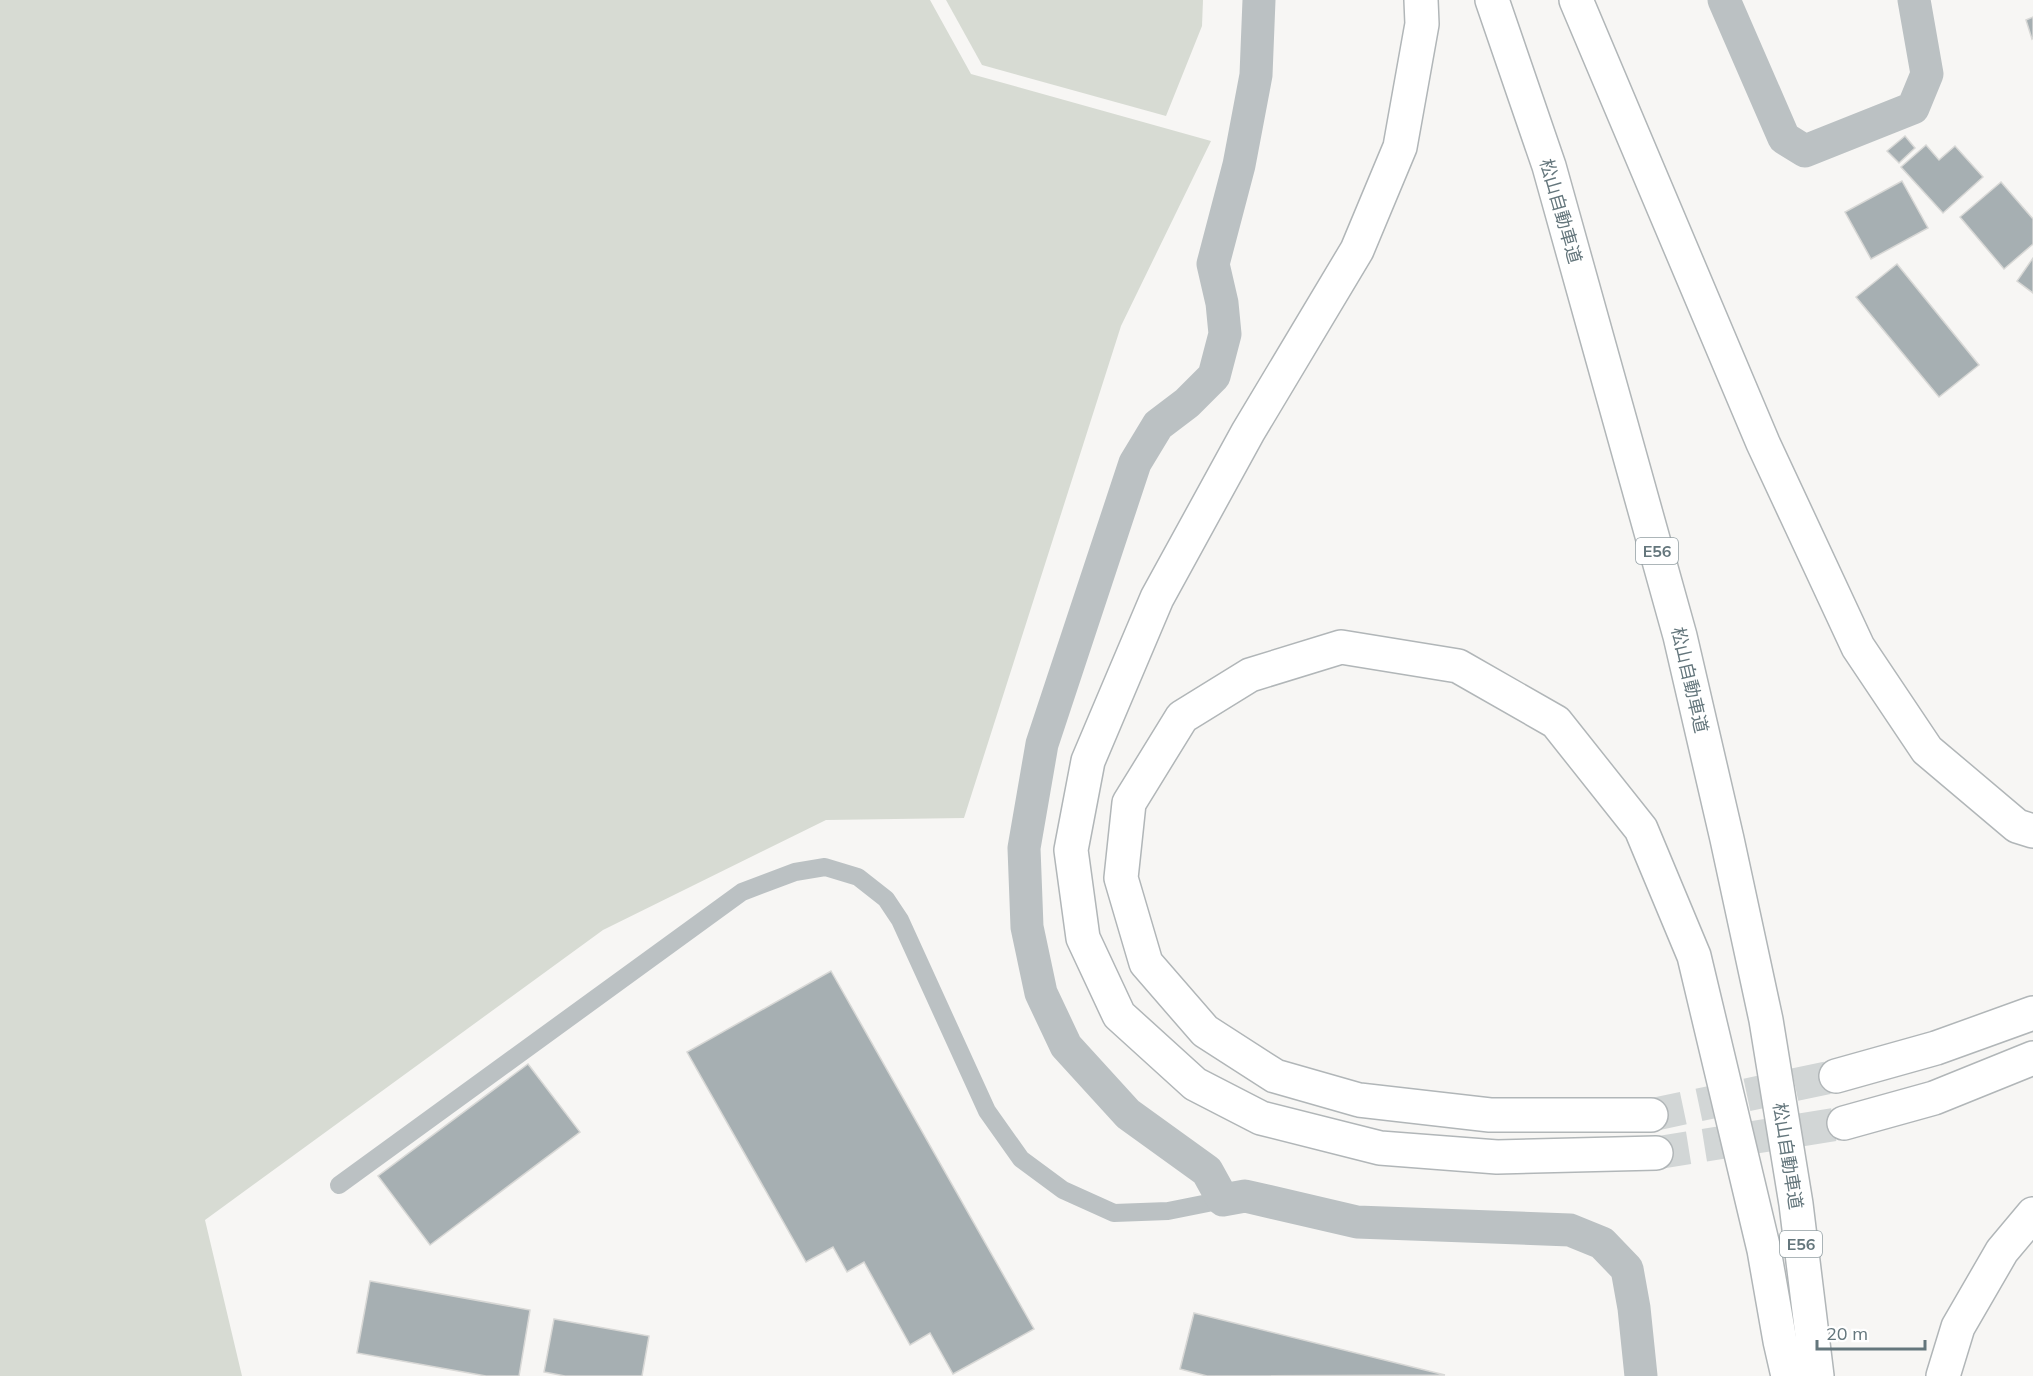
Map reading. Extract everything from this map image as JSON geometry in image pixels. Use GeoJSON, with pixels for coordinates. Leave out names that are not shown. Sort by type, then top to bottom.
{"type":"FeatureCollection","features":[{"type":"Feature","properties":{"kind":"highway"},"geometry":{"type":"LineString","coordinates":[[1421,0],[1422,24],[1400,147],[1357,250],[1248,432],[1156,598],[1088,761],[1071,850],[1083,938],[1119,1015],[1195,1083],[1261,1118],[1380,1149],[1497,1157],[1656,1153]]}},
{"type":"Feature","properties":{"kind":"highway","name":"松山自動車道"},"geometry":{"type":"LineString","coordinates":[[1492,0],[1549,166],[1680,636],[1766,1020],[1796,1203],[1817,1376]]}},
{"type":"Feature","properties":{"kind":"highway"},"geometry":{"type":"LineString","coordinates":[[1576,0],[1764,443],[1858,647],[1927,750],[2017,826],[2033,831]]}},
{"type":"Feature","properties":{"kind":"highway"},"geometry":{"type":"LineString","coordinates":[[1651,1115],[1490,1115],[1359,1100],[1275,1076],[1205,1031],[1146,963],[1121,878],[1129,803],[1182,717],[1250,675],[1341,647],[1458,666],[1556,722],[1641,829],[1694,956],[1764,1250],[1788,1376]]}},
{"type":"Feature","properties":{"kind":"highway"},"geometry":{"type":"LineString","coordinates":[[1836,1076],[1936,1048],[2033,1013]]}},
{"type":"Feature","properties":{"kind":"highway"},"geometry":{"type":"LineString","coordinates":[[1844,1123],[1934,1098],[2033,1058]]}},
{"type":"Feature","properties":{"kind":"highway"},"geometry":{"type":"LineString","coordinates":[[1943,1376],[1958,1327],[2002,1251],[2033,1214]]}},
{"type":"Feature","properties":{"kind":"street"},"geometry":{"type":"LineString","coordinates":[[1259,0],[1256,75],[1239,165],[1214,264],[1222,303],[1225,334],[1214,376],[1186,403],[1158,425],[1135,463],[1042,744],[1024,848],[1027,927],[1041,993],[1066,1046],[1128,1114],[1208,1171],[1223,1200],[1245,1196],[1357,1222],[1570,1230],[1602,1243],[1627,1269],[1634,1308],[1641,1376]]}},
{"type":"Feature","properties":{"kind":"street"},"geometry":{"type":"LineString","coordinates":[[1724,0],[1784,138],[1805,151],[1913,108],[1927,74],[1914,0]]}},
{"type":"Feature","properties":{"kind":"lane"},"geometry":{"type":"LineString","coordinates":[[339,1185],[742,892],[795,872],[825,867],[858,877],[886,899],[900,920],[987,1111],[1021,1159],[1063,1190],[1114,1213],[1168,1211],[1223,1200]]}},
{"type":"Feature","properties":{"kind":"shaded area"},"geometry":{"type":"Polygon","coordinates":[[[0,0],[930,0],[971,74],[1211,141],[1121,326],[964,818],[826,820],[603,930],[205,1220],[242,1376],[0,1376],[0,0]]]}},
{"type":"Feature","properties":{"kind":"shaded area"},"geometry":{"type":"Polygon","coordinates":[[[946,0],[1203,0],[1202,26],[1166,116],[982,65],[946,0]]]}},
{"type":"Feature","properties":{"kind":"building"},"geometry":{"type":"Polygon","coordinates":[[[2033,17],[2033,38],[2032,39],[2026,20],[2033,17]]]}},
{"type":"Feature","properties":{"kind":"building"},"geometry":{"type":"Polygon","coordinates":[[[1905,136],[1915,148],[1899,163],[1887,151],[1905,136]]]}},
{"type":"Feature","properties":{"kind":"building"},"geometry":{"type":"Polygon","coordinates":[[[1926,145],[1939,160],[1955,146],[1983,177],[1943,213],[1901,167],[1926,145]]]}},
{"type":"Feature","properties":{"kind":"building"},"geometry":{"type":"Polygon","coordinates":[[[1902,181],[1928,228],[1871,259],[1845,212],[1902,181]]]}},
{"type":"Feature","properties":{"kind":"building"},"geometry":{"type":"Polygon","coordinates":[[[2001,182],[2033,219],[2033,244],[2004,269],[1960,217],[2001,182]]]}},
{"type":"Feature","properties":{"kind":"building"},"geometry":{"type":"Polygon","coordinates":[[[2033,258],[2033,293],[2017,281],[2033,258]]]}},
{"type":"Feature","properties":{"kind":"building"},"geometry":{"type":"Polygon","coordinates":[[[1897,264],[1979,365],[1939,397],[1856,297],[1897,264]]]}},
{"type":"Feature","properties":{"kind":"building"},"geometry":{"type":"Polygon","coordinates":[[[831,971],[1034,1329],[953,1374],[930,1333],[910,1345],[864,1262],[847,1272],[833,1247],[806,1262],[687,1052],[831,971]]]}},
{"type":"Feature","properties":{"kind":"building"},"geometry":{"type":"Polygon","coordinates":[[[528,1064],[580,1132],[430,1245],[378,1176],[528,1064]]]}},
{"type":"Feature","properties":{"kind":"building"},"geometry":{"type":"Polygon","coordinates":[[[370,1281],[530,1310],[519,1376],[486,1376],[357,1353],[370,1281]]]}},
{"type":"Feature","properties":{"kind":"building"},"geometry":{"type":"Polygon","coordinates":[[[1194,1313],[1445,1375],[1207,1376],[1180,1369],[1194,1313]]]}},
{"type":"Feature","properties":{"kind":"building"},"geometry":{"type":"Polygon","coordinates":[[[554,1319],[649,1336],[642,1376],[565,1376],[544,1372],[554,1319]]]}},
{"type":"Feature","properties":{"kind":"tunnel"},"geometry":{"type":"LineString","coordinates":[[1651,1115],[1836,1076]]}},
{"type":"Feature","properties":{"kind":"tunnel"},"geometry":{"type":"LineString","coordinates":[[1656,1153],[1844,1123]]}}]}
